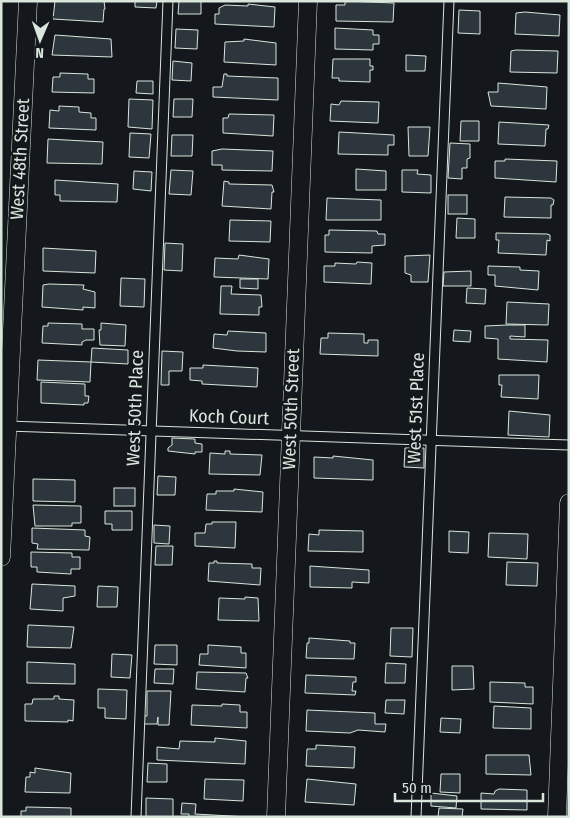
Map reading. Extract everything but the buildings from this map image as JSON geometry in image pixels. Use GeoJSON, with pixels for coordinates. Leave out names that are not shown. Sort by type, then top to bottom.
{"type":"FeatureCollection","features":[{"type":"Feature","properties":{"kind":"street","name":"West 48th Street"},"geometry":{"type":"LineString","coordinates":[[1,557],[28,1]]}},
{"type":"Feature","properties":{"kind":"street","name":"West 50th Street"},"geometry":{"type":"LineString","coordinates":[[276,817],[308,1]]}},
{"type":"Feature","properties":{"kind":"street"},"geometry":{"type":"LineString","coordinates":[[557,817],[569,503]]}},
{"type":"Feature","properties":{"kind":"lane","name":"West 50th Place"},"geometry":{"type":"LineString","coordinates":[[136,817],[168,1]]}},
{"type":"Feature","properties":{"kind":"lane","name":"West 51st Place"},"geometry":{"type":"LineString","coordinates":[[416,817],[449,1]]}},
{"type":"Feature","properties":{"kind":"lane","name":"Koch Court"},"geometry":{"type":"LineString","coordinates":[[8,426],[569,445]]}}]}
